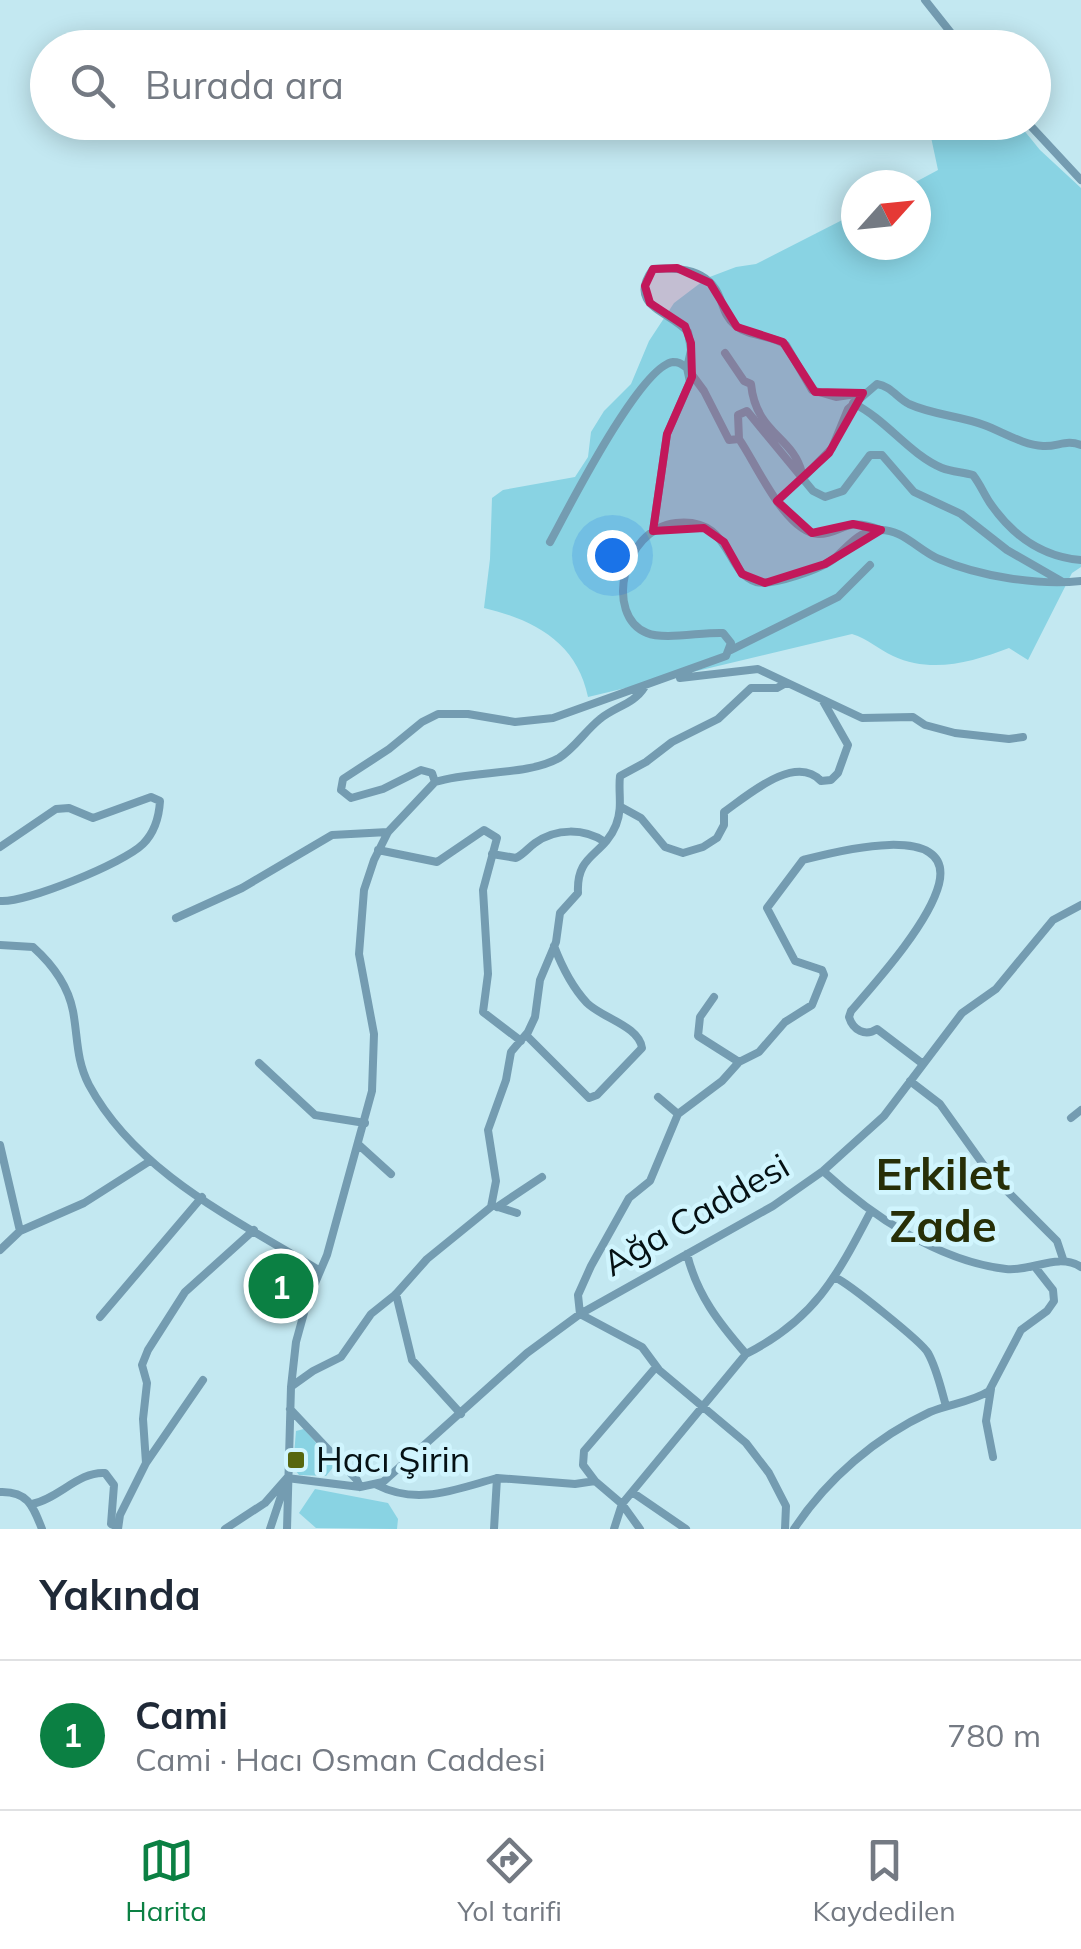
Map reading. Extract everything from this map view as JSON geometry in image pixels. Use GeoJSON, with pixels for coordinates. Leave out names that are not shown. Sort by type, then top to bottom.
{"type":"FeatureCollection","features":[{"type":"Feature","properties":{"kind":"street"},"geometry":{"type":"LineString","coordinates":[[925,0],[949,30]]}},
{"type":"Feature","properties":{"kind":"street"},"geometry":{"type":"LineString","coordinates":[[1043,140],[1081,180]]}},
{"type":"Feature","properties":{"kind":"street"},"geometry":{"type":"LineString","coordinates":[[653,531],[667,434],[690,382],[686,368],[691,350],[688,332],[653,307],[646,295],[646,282],[653,268],[683,268],[706,279],[718,293],[726,316],[737,327],[786,345],[814,392],[836,398],[863,393]]}},
{"type":"Feature","properties":{"kind":"street"},"geometry":{"type":"LineString","coordinates":[[724,352],[744,381],[752,384],[754,404],[764,424],[799,459],[804,477]]}},
{"type":"Feature","properties":{"kind":"street"},"geometry":{"type":"LineString","coordinates":[[550,542],[594,459],[632,400],[666,364],[677,362],[686,368],[710,401],[724,434],[731,441],[738,439]]}},
{"type":"Feature","properties":{"kind":"street"},"geometry":{"type":"LineString","coordinates":[[804,477],[832,448],[840,422],[853,403],[874,384],[884,384],[907,404],[980,422],[1039,446],[1068,442],[1081,445]]}},
{"type":"Feature","properties":{"kind":"street"},"geometry":{"type":"LineString","coordinates":[[853,403],[877,415],[904,441],[942,468],[976,478],[988,501],[1026,541],[1050,554],[1081,560]]}},
{"type":"Feature","properties":{"kind":"street"},"geometry":{"type":"LineString","coordinates":[[1065,583],[1007,550],[961,514],[914,492],[882,454],[870,455],[843,491],[832,497],[816,493],[746,411],[738,416],[738,439],[780,504],[805,530],[825,534],[853,524],[895,532],[938,559],[1022,580],[1065,583],[1081,581]]}},
{"type":"Feature","properties":{"kind":"street"},"geometry":{"type":"LineString","coordinates":[[730,650],[730,640],[723,633],[653,634],[633,621],[626,600],[624,570],[634,550],[653,531],[676,523],[704,528],[724,542],[742,574],[765,583],[825,564],[861,536],[881,530]]}},
{"type":"Feature","properties":{"kind":"street"},"geometry":{"type":"LineString","coordinates":[[434,785],[432,773],[424,770],[363,796],[348,797],[340,787],[346,777],[438,714],[530,722],[578,712],[723,658],[730,650],[838,597],[870,565]]}},
{"type":"Feature","properties":{"kind":"street"},"geometry":{"type":"LineString","coordinates":[[666,680],[753,669],[771,673],[862,718],[913,717],[955,733],[1009,740],[1023,737]]}},
{"type":"Feature","properties":{"kind":"street"},"geometry":{"type":"LineString","coordinates":[[494,1207],[496,1181],[488,1130],[512,1052],[524,1038],[537,1009],[542,974],[554,946],[560,913],[578,893],[578,872],[615,828],[620,807],[618,780],[622,774],[718,719],[751,688],[777,688],[786,683]]}},
{"type":"Feature","properties":{"kind":"street"},"geometry":{"type":"LineString","coordinates":[[287,1529],[291,1387],[299,1328],[320,1272],[372,1092],[375,1048],[362,978],[360,941],[364,890],[378,850],[401,816],[434,785],[468,774],[527,769],[551,762],[566,754],[603,716],[635,699],[644,688]]}},
{"type":"Feature","properties":{"kind":"street"},"geometry":{"type":"LineString","coordinates":[[620,807],[641,818],[669,850],[688,853],[713,841],[722,829],[724,812],[757,789],[799,770],[812,773],[821,782],[831,780],[838,774],[848,745],[822,700]]}},
{"type":"Feature","properties":{"kind":"street"},"geometry":{"type":"LineString","coordinates":[[0,847],[56,809],[69,808],[98,817],[151,797],[160,802],[154,830],[130,854],[25,899],[0,901]]}},
{"type":"Feature","properties":{"kind":"street"},"geometry":{"type":"LineString","coordinates":[[378,850],[436,862],[484,830],[498,838],[483,890],[488,974],[483,1012],[524,1038],[587,1098],[597,1096],[642,1048],[639,1036],[596,1011],[582,997],[554,946]]}},
{"type":"Feature","properties":{"kind":"street"},"geometry":{"type":"LineString","coordinates":[[492,854],[514,859],[546,836],[574,831],[605,842]]}},
{"type":"Feature","properties":{"kind":"street"},"geometry":{"type":"LineString","coordinates":[[176,918],[242,888],[332,835],[388,832]]}},
{"type":"Feature","properties":{"kind":"street"},"geometry":{"type":"LineString","coordinates":[[785,1529],[786,1506],[769,1473],[746,1442],[656,1367],[642,1347],[580,1314],[578,1295],[629,1198],[650,1181],[678,1114],[722,1081],[739,1062],[759,1052],[785,1022],[812,1005],[824,975],[822,970],[807,968],[793,959],[767,908],[803,860],[876,844],[916,848],[935,859],[940,869],[939,884],[904,949],[849,1017],[860,1032],[876,1029],[923,1064]]}},
{"type":"Feature","properties":{"kind":"street","name":"Ağa Caddesi"},"geometry":{"type":"LineString","coordinates":[[378,1485],[527,1353],[580,1314],[772,1206],[823,1172],[877,1124],[962,1013],[996,990],[1053,920],[1081,905]]}},
{"type":"Feature","properties":{"kind":"street"},"geometry":{"type":"LineString","coordinates":[[0,945],[33,947],[56,973],[72,1007],[84,1076],[117,1129],[150,1161],[320,1272]]}},
{"type":"Feature","properties":{"kind":"street"},"geometry":{"type":"LineString","coordinates":[[714,997],[700,1017],[698,1036],[739,1062]]}},
{"type":"Feature","properties":{"kind":"street"},"geometry":{"type":"LineString","coordinates":[[259,1063],[315,1115],[365,1123]]}},
{"type":"Feature","properties":{"kind":"street"},"geometry":{"type":"LineString","coordinates":[[910,1081],[940,1104],[990,1174],[1057,1241],[1062,1260]]}},
{"type":"Feature","properties":{"kind":"street"},"geometry":{"type":"LineString","coordinates":[[658,1096],[678,1114]]}},
{"type":"Feature","properties":{"kind":"street"},"geometry":{"type":"LineString","coordinates":[[1071,1118],[1081,1110]]}},
{"type":"Feature","properties":{"kind":"street"},"geometry":{"type":"LineString","coordinates":[[0,1145],[20,1231]]}},
{"type":"Feature","properties":{"kind":"street"},"geometry":{"type":"LineString","coordinates":[[359,1145],[391,1174]]}},
{"type":"Feature","properties":{"kind":"street"},"geometry":{"type":"LineString","coordinates":[[0,1250],[20,1231],[84,1204],[150,1161]]}},
{"type":"Feature","properties":{"kind":"street"},"geometry":{"type":"LineString","coordinates":[[823,1172],[871,1211],[913,1236],[959,1256],[1007,1269],[1062,1260],[1081,1267]]}},
{"type":"Feature","properties":{"kind":"street"},"geometry":{"type":"LineString","coordinates":[[291,1387],[344,1354],[371,1314],[396,1294],[426,1259],[494,1207],[542,1177]]}},
{"type":"Feature","properties":{"kind":"street"},"geometry":{"type":"LineString","coordinates":[[100,1317],[202,1197]]}},
{"type":"Feature","properties":{"kind":"street"},"geometry":{"type":"LineString","coordinates":[[494,1207],[516,1213]]}},
{"type":"Feature","properties":{"kind":"street"},"geometry":{"type":"LineString","coordinates":[[614,1529],[622,1504],[746,1354],[784,1330],[820,1299],[836,1278],[871,1211]]}},
{"type":"Feature","properties":{"kind":"street"},"geometry":{"type":"LineString","coordinates":[[146,1463],[143,1419],[147,1383],[142,1365],[148,1350],[185,1292],[254,1230]]}},
{"type":"Feature","properties":{"kind":"street"},"geometry":{"type":"LineString","coordinates":[[686,1254],[710,1310],[746,1354]]}},
{"type":"Feature","properties":{"kind":"street"},"geometry":{"type":"LineString","coordinates":[[993,1457],[986,1420],[992,1389],[1021,1330],[1044,1314],[1054,1300],[1052,1290],[1035,1266]]}},
{"type":"Feature","properties":{"kind":"street"},"geometry":{"type":"LineString","coordinates":[[836,1278],[853,1286],[886,1318],[923,1345],[946,1406]]}},
{"type":"Feature","properties":{"kind":"street"},"geometry":{"type":"LineString","coordinates":[[396,1294],[412,1360],[461,1414]]}},
{"type":"Feature","properties":{"kind":"street"},"geometry":{"type":"LineString","coordinates":[[640,1529],[622,1504],[584,1468],[584,1452],[656,1367]]}},
{"type":"Feature","properties":{"kind":"street"},"geometry":{"type":"LineString","coordinates":[[32,1504],[47,1500],[91,1474],[103,1473],[114,1485],[110,1516],[111,1524],[118,1528],[120,1515],[146,1463],[203,1380]]}},
{"type":"Feature","properties":{"kind":"street"},"geometry":{"type":"LineString","coordinates":[[794,1529],[816,1499],[891,1434],[946,1406],[992,1389]]}},
{"type":"Feature","properties":{"kind":"street"},"geometry":{"type":"LineString","coordinates":[[290,1410],[360,1487]]}},
{"type":"Feature","properties":{"kind":"street"},"geometry":{"type":"LineString","coordinates":[[287,1478],[360,1487],[378,1485],[394,1493],[420,1497],[497,1478],[575,1484],[595,1481]]}},
{"type":"Feature","properties":{"kind":"street"},"geometry":{"type":"LineString","coordinates":[[225,1529],[266,1503],[287,1478]]}},
{"type":"Feature","properties":{"kind":"street"},"geometry":{"type":"LineString","coordinates":[[270,1529],[287,1478]]}},
{"type":"Feature","properties":{"kind":"street"},"geometry":{"type":"LineString","coordinates":[[494,1529],[497,1478]]}},
{"type":"Feature","properties":{"kind":"street"},"geometry":{"type":"LineString","coordinates":[[0,1492],[18,1493],[32,1504],[42,1529]]}},
{"type":"Feature","properties":{"kind":"street"},"geometry":{"type":"LineString","coordinates":[[632,1492],[686,1529]]}},
{"type":"Feature","properties":{"kind":"highlighted area"},"geometry":{"type":"Polygon","coordinates":[[[677,268],[710,283],[737,327],[783,342],[815,392],[863,393],[829,453],[777,501],[812,533],[853,524],[881,530],[825,564],[765,583],[742,574],[724,542],[704,528],[653,531],[667,434],[692,377],[691,343],[685,326],[650,303],[645,286],[653,269],[677,268]]]}},
{"type":"Feature","properties":{"kind":"shaded area"},"geometry":{"type":"Polygon","coordinates":[[[932,140],[1032,140],[1081,188],[1081,567],[1072,573],[1028,660],[1009,648],[952,664],[922,664],[893,656],[852,634],[588,697],[564,648],[520,619],[484,608],[492,498],[503,490],[575,477],[588,457],[591,432],[604,411],[631,384],[649,341],[674,303],[707,278],[756,264],[841,221],[841,260],[931,260],[931,174],[938,170],[932,140]]]}},
{"type":"Feature","properties":{"kind":"shaded area"},"geometry":{"type":"Polygon","coordinates":[[[304,1429],[335,1465],[326,1476],[299,1475],[293,1467],[296,1431],[304,1429]]]}},
{"type":"Feature","properties":{"kind":"shaded area"},"geometry":{"type":"Polygon","coordinates":[[[315,1489],[388,1503],[398,1519],[397,1529],[316,1528],[299,1513],[315,1489]]]}},
{"type":"Feature","properties":{"kind":"place","name":"Cami"},"geometry":{"type":"Point","coordinates":[281,1286]}},
{"type":"Feature","properties":{"kind":"place","name":"Hacı Şirin"},"geometry":{"type":"Point","coordinates":[296,1460]}},
{"type":"Feature","properties":{"kind":"district","name":"Erkilet Zade"},"geometry":{"type":"Point","coordinates":[943,1200]}}]}
